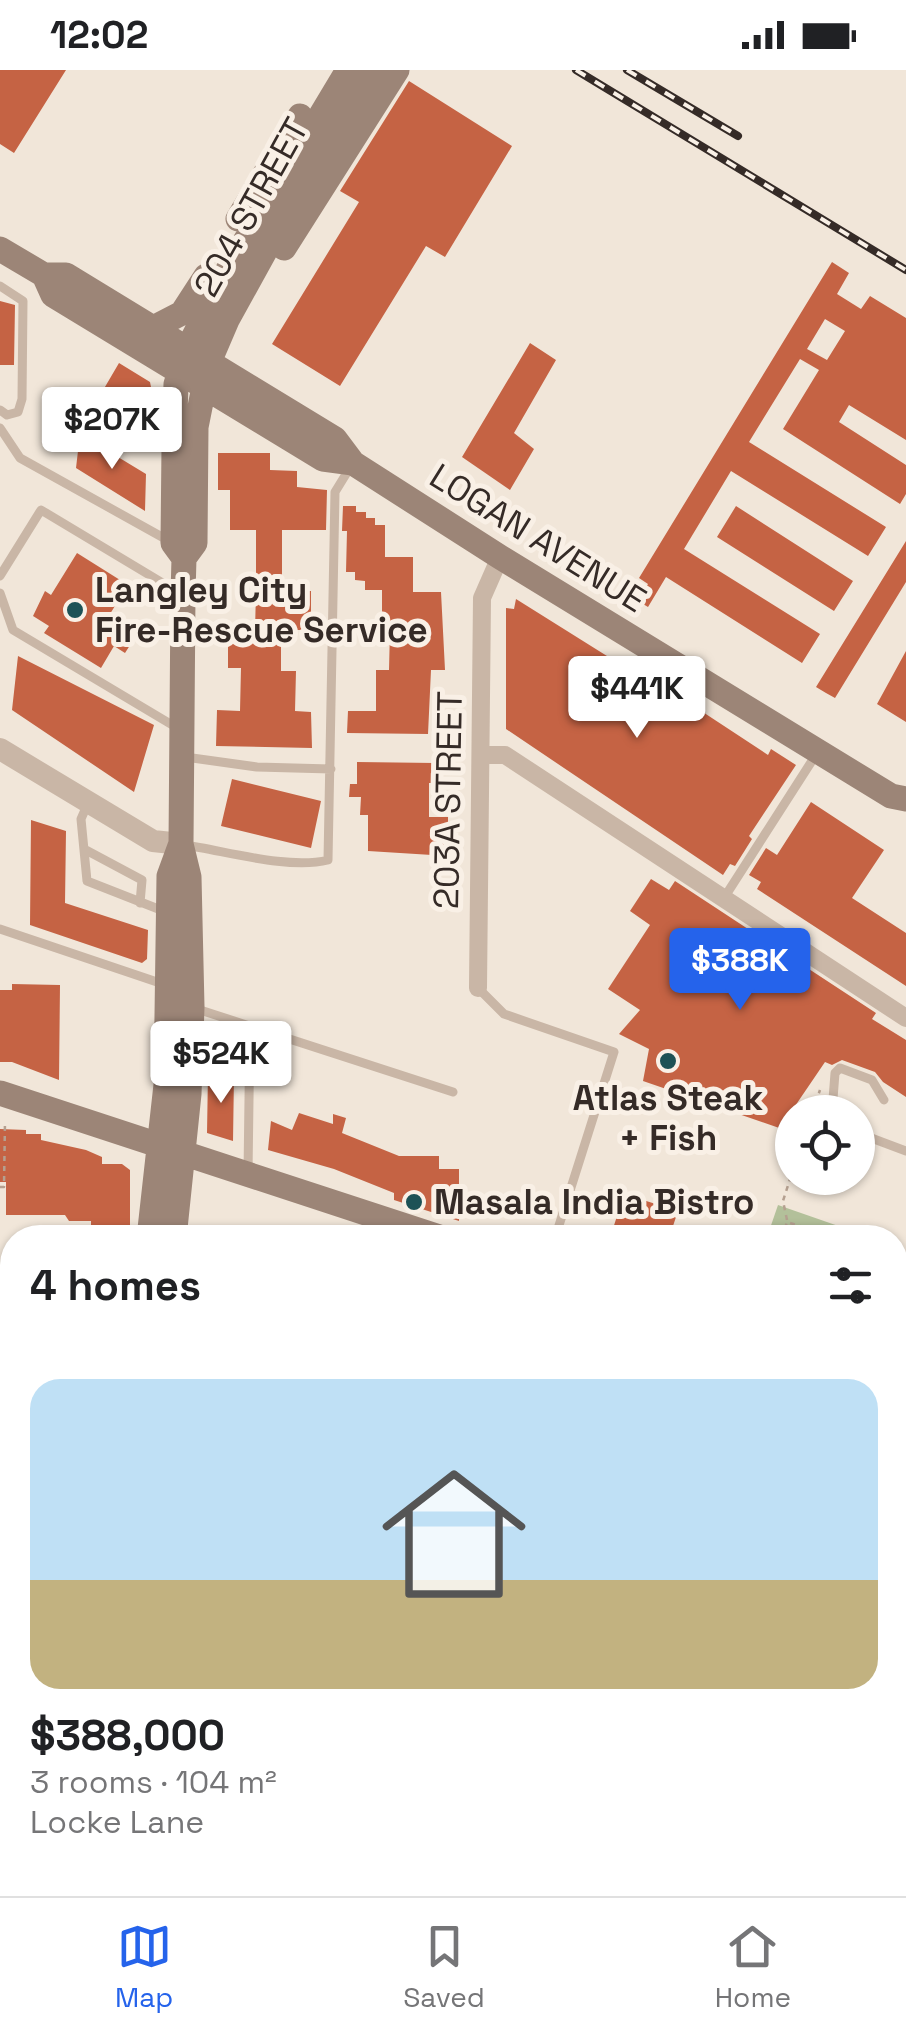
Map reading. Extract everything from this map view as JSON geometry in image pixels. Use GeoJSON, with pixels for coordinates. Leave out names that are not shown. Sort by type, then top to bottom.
{"type":"FeatureCollection","features":[{"type":"Feature","properties":{"kind":"main road"},"geometry":{"type":"LineString","coordinates":[[153,328],[182,313],[195,296],[261,178],[329,70]]}},
{"type":"Feature","properties":{"kind":"main road","name":"204 STREET"},"geometry":{"type":"LineString","coordinates":[[194,367],[254,223],[348,70]]}},
{"type":"Feature","properties":{"kind":"main road","name":"204 STREET"},"geometry":{"type":"LineString","coordinates":[[194,367],[248,283],[312,166],[372,70]]}},
{"type":"Feature","properties":{"kind":"main road"},"geometry":{"type":"LineString","coordinates":[[248,283],[287,245],[397,70]]}},
{"type":"Feature","properties":{"kind":"main road","name":"LOGAN AVENUE"},"geometry":{"type":"LineString","coordinates":[[1,251],[44,276],[66,276],[153,328],[237,408],[323,459],[353,464]]}},
{"type":"Feature","properties":{"kind":"main road","name":"LOGAN AVENUE"},"geometry":{"type":"LineString","coordinates":[[44,276],[53,295],[335,439],[353,464],[898,798],[906,819]]}},
{"type":"Feature","properties":{"kind":"main road"},"geometry":{"type":"LineString","coordinates":[[179,551],[195,544],[194,367]]}},
{"type":"Feature","properties":{"kind":"main road"},"geometry":{"type":"LineString","coordinates":[[153,1225],[189,1094],[192,1007],[189,877],[181,844],[183,595],[174,403],[194,367]]}},
{"type":"Feature","properties":{"kind":"main road"},"geometry":{"type":"LineString","coordinates":[[196,427],[237,408]]}},
{"type":"Feature","properties":{"kind":"main road"},"geometry":{"type":"LineString","coordinates":[[174,1225],[166,1085],[169,876],[181,844]]}},
{"type":"Feature","properties":{"kind":"main road"},"geometry":{"type":"LineString","coordinates":[[0,1093],[402,1225]]}},
{"type":"Feature","properties":{"kind":"street","name":"203A STREET"},"geometry":{"type":"LineString","coordinates":[[478,988],[482,598],[500,557]]}},
{"type":"Feature","properties":{"kind":"street"},"geometry":{"type":"LineString","coordinates":[[0,748],[158,844],[181,844]]}},
{"type":"Feature","properties":{"kind":"street"},"geometry":{"type":"LineString","coordinates":[[481,755],[505,755],[906,1018]]}},
{"type":"Feature","properties":{"kind":"lane"},"geometry":{"type":"LineString","coordinates":[[0,286],[23,300],[22,399],[18,412],[7,415],[0,410]]}},
{"type":"Feature","properties":{"kind":"lane"},"geometry":{"type":"LineString","coordinates":[[0,428],[20,458],[179,551]]}},
{"type":"Feature","properties":{"kind":"lane"},"geometry":{"type":"LineString","coordinates":[[181,844],[287,861],[328,860],[335,492],[353,464]]}},
{"type":"Feature","properties":{"kind":"lane"},"geometry":{"type":"LineString","coordinates":[[0,576],[41,510],[183,595]]}},
{"type":"Feature","properties":{"kind":"lane"},"geometry":{"type":"LineString","coordinates":[[0,593],[13,630],[182,744],[257,768],[331,769]]}},
{"type":"Feature","properties":{"kind":"lane"},"geometry":{"type":"LineString","coordinates":[[724,898],[818,752]]}},
{"type":"Feature","properties":{"kind":"lane"},"geometry":{"type":"LineString","coordinates":[[88,802],[81,819],[87,881],[169,912]]}},
{"type":"Feature","properties":{"kind":"lane"},"geometry":{"type":"LineString","coordinates":[[84,849],[142,880],[140,903]]}},
{"type":"Feature","properties":{"kind":"lane"},"geometry":{"type":"LineString","coordinates":[[0,929],[169,986]]}},
{"type":"Feature","properties":{"kind":"lane"},"geometry":{"type":"LineString","coordinates":[[478,988],[504,1014],[614,1052],[560,1225]]}},
{"type":"Feature","properties":{"kind":"lane"},"geometry":{"type":"LineString","coordinates":[[192,1007],[453,1092]]}},
{"type":"Feature","properties":{"kind":"lane"},"geometry":{"type":"LineString","coordinates":[[248,1175],[250,1026]]}},
{"type":"Feature","properties":{"kind":"lane"},"geometry":{"type":"LineString","coordinates":[[832,1095],[835,1072],[840,1068],[872,1080],[884,1100]]}},
{"type":"Feature","properties":{"kind":"lane"},"geometry":{"type":"LineString","coordinates":[[875,1139],[906,1151]]}},
{"type":"Feature","properties":{"kind":"path"},"geometry":{"type":"LineString","coordinates":[[0,1187],[4,1187],[5,1120]]}},
{"type":"Feature","properties":{"kind":"path"},"geometry":{"type":"LineString","coordinates":[[785,1195],[786,1225]]}},
{"type":"Feature","properties":{"kind":"path"},"geometry":{"type":"LineString","coordinates":[[787,1222],[796,1225]]}},
{"type":"Feature","properties":{"kind":"green space"},"geometry":{"type":"Polygon","coordinates":[[[778,1205],[836,1225],[771,1225],[778,1205]]]}},
{"type":"Feature","properties":{"kind":"building"},"geometry":{"type":"Polygon","coordinates":[[[0,70],[66,70],[14,153],[0,144],[0,70]]]}},
{"type":"Feature","properties":{"kind":"building"},"geometry":{"type":"Polygon","coordinates":[[[409,81],[512,146],[445,257],[426,246],[340,386],[272,344],[359,202],[340,191],[409,81]]]}},
{"type":"Feature","properties":{"kind":"building"},"geometry":{"type":"Polygon","coordinates":[[[832,262],[849,273],[837,294],[861,309],[870,296],[906,318],[906,440],[849,405],[839,422],[906,465],[906,494],[900,504],[783,429],[819,370],[800,359],[749,442],[886,527],[868,556],[731,471],[684,549],[820,634],[802,663],[666,577],[648,607],[638,601],[648,584],[639,578],[832,262]],[[825,319],[807,349],[827,360],[845,331],[825,319]]]}},
{"type":"Feature","properties":{"kind":"building"},"geometry":{"type":"Polygon","coordinates":[[[0,301],[15,305],[14,365],[0,365],[0,301]]]}},
{"type":"Feature","properties":{"kind":"building"},"geometry":{"type":"Polygon","coordinates":[[[530,343],[556,360],[514,433],[534,449],[510,490],[462,457],[530,343]]]}},
{"type":"Feature","properties":{"kind":"building"},"geometry":{"type":"Polygon","coordinates":[[[119,363],[150,382],[152,392],[138,414],[102,392],[119,363]]]}},
{"type":"Feature","properties":{"kind":"building"},"geometry":{"type":"Polygon","coordinates":[[[80,434],[146,474],[145,511],[76,468],[80,434]]]}},
{"type":"Feature","properties":{"kind":"building"},"geometry":{"type":"Polygon","coordinates":[[[218,453],[270,453],[270,470],[297,471],[297,487],[327,490],[326,530],[282,530],[282,591],[311,591],[311,630],[281,630],[281,671],[296,671],[295,711],[311,712],[312,748],[216,746],[217,710],[240,711],[241,668],[228,668],[228,631],[255,631],[256,590],[256,530],[230,530],[230,490],[218,490],[218,453]]]}},
{"type":"Feature","properties":{"kind":"building"},"geometry":{"type":"Polygon","coordinates":[[[343,506],[356,506],[356,512],[366,512],[366,518],[375,518],[375,525],[385,525],[385,557],[413,557],[413,592],[441,592],[445,670],[431,670],[428,734],[347,733],[348,711],[376,711],[376,670],[389,670],[390,630],[382,630],[382,590],[365,590],[365,581],[355,580],[355,572],[346,572],[343,506]]]}},
{"type":"Feature","properties":{"kind":"building"},"geometry":{"type":"Polygon","coordinates":[[[736,506],[853,581],[834,611],[717,537],[736,506]]]}},
{"type":"Feature","properties":{"kind":"building"},"geometry":{"type":"Polygon","coordinates":[[[906,541],[906,582],[835,698],[816,687],[906,541]]]}},
{"type":"Feature","properties":{"kind":"building","name":"Langley City Fire-Rescue Service"},"geometry":{"type":"Polygon","coordinates":[[[77,553],[128,585],[105,622],[134,639],[125,653],[114,646],[101,668],[44,633],[49,626],[33,616],[45,591],[51,595],[77,553]]]}},
{"type":"Feature","properties":{"kind":"building"},"geometry":{"type":"Polygon","coordinates":[[[516,599],[768,755],[771,749],[796,765],[749,836],[752,839],[735,866],[730,864],[723,875],[506,729],[506,608],[514,609],[516,599]]]}},
{"type":"Feature","properties":{"kind":"building"},"geometry":{"type":"Polygon","coordinates":[[[906,651],[906,722],[877,704],[906,651]]]}},
{"type":"Feature","properties":{"kind":"building"},"geometry":{"type":"Polygon","coordinates":[[[18,656],[154,725],[134,792],[12,710],[18,656]]]}},
{"type":"Feature","properties":{"kind":"building"},"geometry":{"type":"Polygon","coordinates":[[[357,762],[435,763],[435,783],[429,783],[429,817],[448,817],[448,856],[368,851],[368,815],[360,815],[361,797],[349,797],[350,784],[357,784],[357,762]]]}},
{"type":"Feature","properties":{"kind":"building"},"geometry":{"type":"Polygon","coordinates":[[[232,779],[321,801],[311,848],[221,826],[232,779]]]}},
{"type":"Feature","properties":{"kind":"building"},"geometry":{"type":"Polygon","coordinates":[[[811,802],[884,850],[852,898],[906,933],[906,986],[757,889],[761,882],[749,875],[766,848],[777,855],[811,802]]]}},
{"type":"Feature","properties":{"kind":"building"},"geometry":{"type":"Polygon","coordinates":[[[31,820],[66,831],[65,903],[148,930],[147,959],[142,963],[30,925],[31,820]]]}},
{"type":"Feature","properties":{"kind":"building"},"geometry":{"type":"Polygon","coordinates":[[[651,879],[669,890],[675,881],[876,1013],[872,1019],[906,1040],[906,1097],[875,1072],[842,1060],[832,1065],[825,1062],[803,1095],[775,1095],[775,1127],[643,1081],[649,1049],[619,1034],[640,1010],[608,989],[650,925],[630,911],[651,879]]]}},
{"type":"Feature","properties":{"kind":"building"},"geometry":{"type":"Polygon","coordinates":[[[12,984],[60,985],[59,1080],[12,1062],[0,1062],[0,990],[12,990],[12,984]]]}},
{"type":"Feature","properties":{"kind":"building"},"geometry":{"type":"Polygon","coordinates":[[[208,1074],[234,1075],[233,1141],[207,1133],[208,1074]]]}},
{"type":"Feature","properties":{"kind":"building"},"geometry":{"type":"Polygon","coordinates":[[[299,1113],[333,1124],[333,1114],[346,1118],[342,1133],[399,1156],[439,1156],[439,1169],[459,1169],[459,1221],[394,1200],[394,1193],[334,1169],[268,1150],[271,1121],[292,1130],[299,1113]]]}},
{"type":"Feature","properties":{"kind":"building"},"geometry":{"type":"Polygon","coordinates":[[[0,1129],[41,1134],[41,1140],[86,1150],[102,1157],[102,1164],[122,1164],[130,1170],[130,1225],[91,1225],[91,1221],[69,1221],[65,1215],[6,1215],[6,1182],[0,1182],[0,1129]]]}},
{"type":"Feature","properties":{"kind":"building"},"geometry":{"type":"Polygon","coordinates":[[[624,1194],[678,1211],[673,1225],[614,1225],[624,1194]]]}},
{"type":"Feature","properties":{"kind":"railway"},"geometry":{"type":"LineString","coordinates":[[576,70],[906,270]]}},
{"type":"Feature","properties":{"kind":"railway"},"geometry":{"type":"LineString","coordinates":[[627,70],[738,136]]}},
{"type":"Feature","properties":{"kind":"place","name":"Langley City Fire-Rescue Service"},"geometry":{"type":"Point","coordinates":[75,610]}},
{"type":"Feature","properties":{"kind":"place","name":"Atlas Steak + Fish"},"geometry":{"type":"Point","coordinates":[668,1061]}},
{"type":"Feature","properties":{"kind":"place","name":"Masala India Bistro"},"geometry":{"type":"Point","coordinates":[414,1202]}}]}
